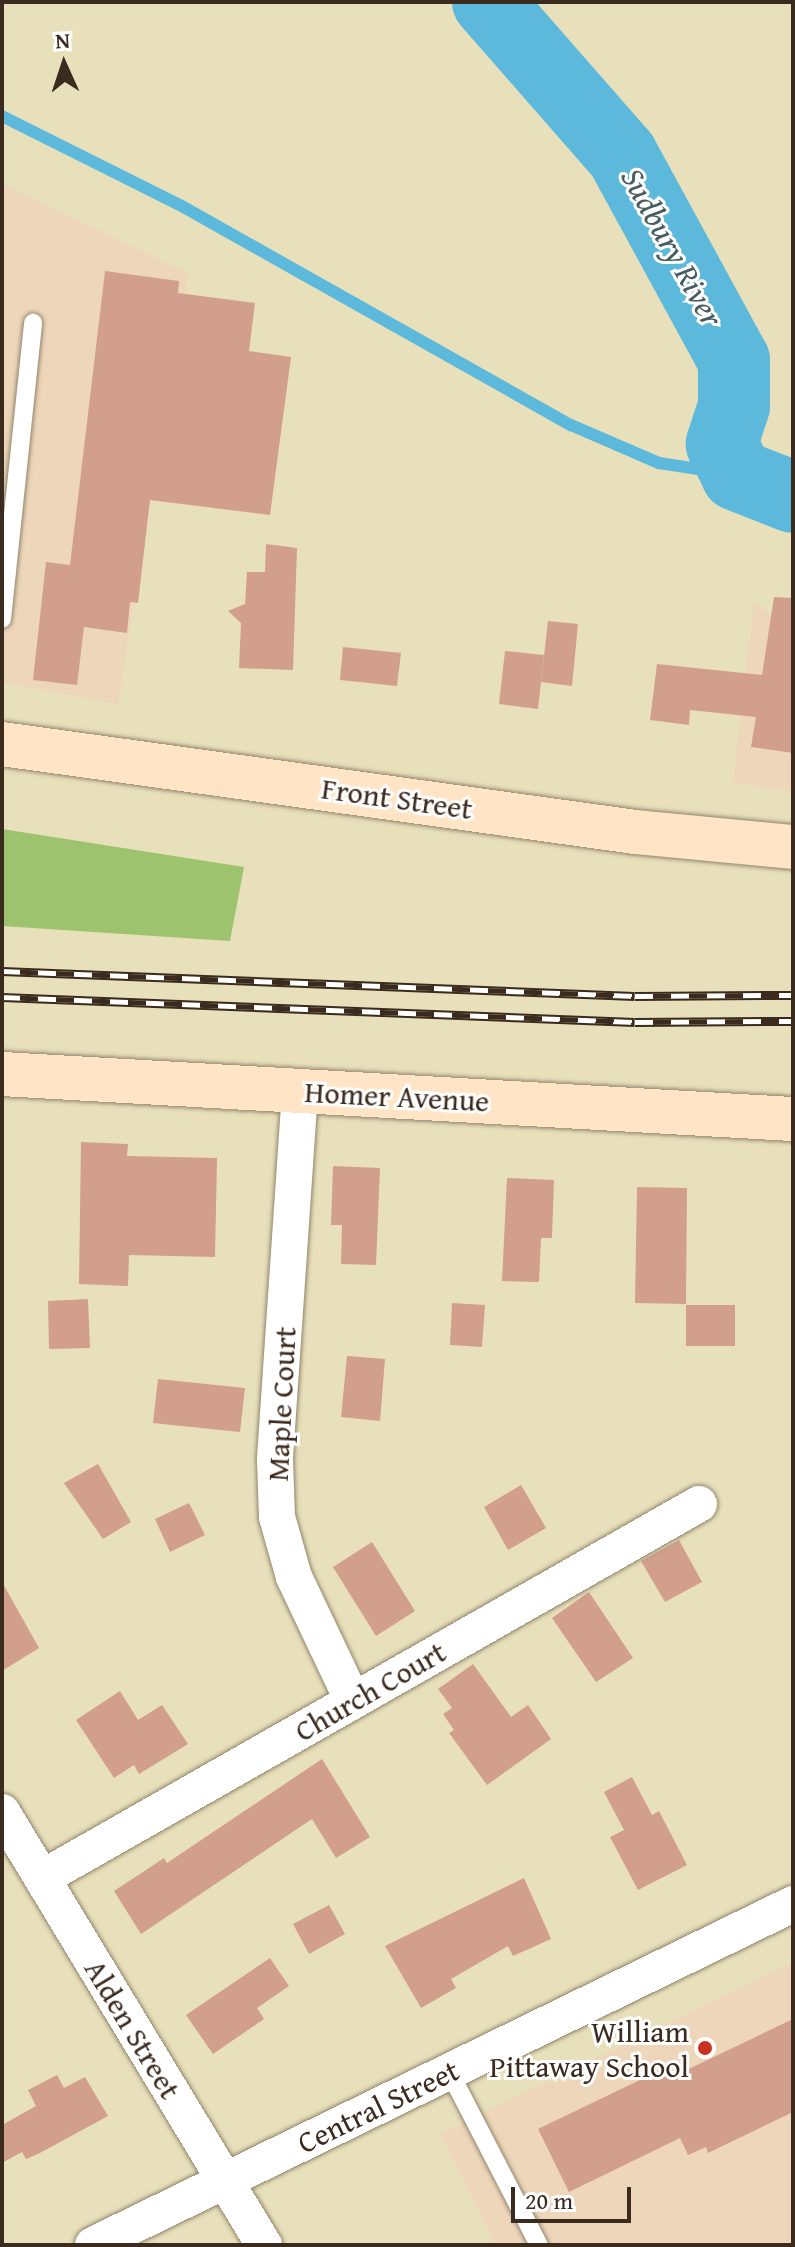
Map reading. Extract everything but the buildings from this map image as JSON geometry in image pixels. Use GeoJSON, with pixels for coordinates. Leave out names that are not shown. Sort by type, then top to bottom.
{"type":"FeatureCollection","features":[{"type":"Feature","properties":{"kind":"street","name":"Front Street"},"geometry":{"type":"LineString","coordinates":[[2,744],[635,832],[793,847]]}},
{"type":"Feature","properties":{"kind":"street","name":"Homer Avenue"},"geometry":{"type":"LineString","coordinates":[[2,1074],[793,1119]]}},
{"type":"Feature","properties":{"kind":"street","name":"Maple Court"},"geometry":{"type":"LineString","coordinates":[[300,1091],[275,1460],[277,1517],[294,1577],[353,1701]]}},
{"type":"Feature","properties":{"kind":"street","name":"Church Court"},"geometry":{"type":"LineString","coordinates":[[42,1878],[699,1504]]}},
{"type":"Feature","properties":{"kind":"street","name":"Alden Street"},"geometry":{"type":"LineString","coordinates":[[2,1812],[264,2245]]}},
{"type":"Feature","properties":{"kind":"street","name":"Central Street"},"geometry":{"type":"LineString","coordinates":[[93,2245],[793,1904]]}},
{"type":"Feature","properties":{"kind":"lane"},"geometry":{"type":"LineString","coordinates":[[2,619],[33,323]]}},
{"type":"Feature","properties":{"kind":"lane"},"geometry":{"type":"LineString","coordinates":[[449,2071],[539,2245]]}},
{"type":"Feature","properties":{"kind":"shaded area"},"geometry":{"type":"Polygon","coordinates":[[[2,184],[188,273],[118,704],[2,682],[2,184]]]}},
{"type":"Feature","properties":{"kind":"shaded area"},"geometry":{"type":"Polygon","coordinates":[[[754,602],[793,630],[793,792],[733,782],[754,602]]]}},
{"type":"Feature","properties":{"kind":"shaded area","name":"William Pittaway School"},"geometry":{"type":"Polygon","coordinates":[[[793,1962],[793,2245],[496,2245],[440,2134],[793,1962]]]}},
{"type":"Feature","properties":{"kind":"green space"},"geometry":{"type":"Polygon","coordinates":[[[2,829],[244,867],[230,941],[2,926],[2,829]]]}},
{"type":"Feature","properties":{"kind":"waterway","name":"Sudbury River"},"geometry":{"type":"LineString","coordinates":[[488,2],[622,155],[734,360],[734,406],[722,444],[737,475],[793,497]]}},
{"type":"Feature","properties":{"kind":"waterway"},"geometry":{"type":"LineString","coordinates":[[2,116],[180,205],[571,425],[659,463],[737,475]]}},
{"type":"Feature","properties":{"kind":"railway"},"geometry":{"type":"LineString","coordinates":[[2,971],[635,996],[793,995]]}},
{"type":"Feature","properties":{"kind":"railway"},"geometry":{"type":"LineString","coordinates":[[2,997],[635,1022],[793,1021]]}},
{"type":"Feature","properties":{"kind":"place","name":"William Pittaway School"},"geometry":{"type":"Point","coordinates":[705,2048]}}]}
